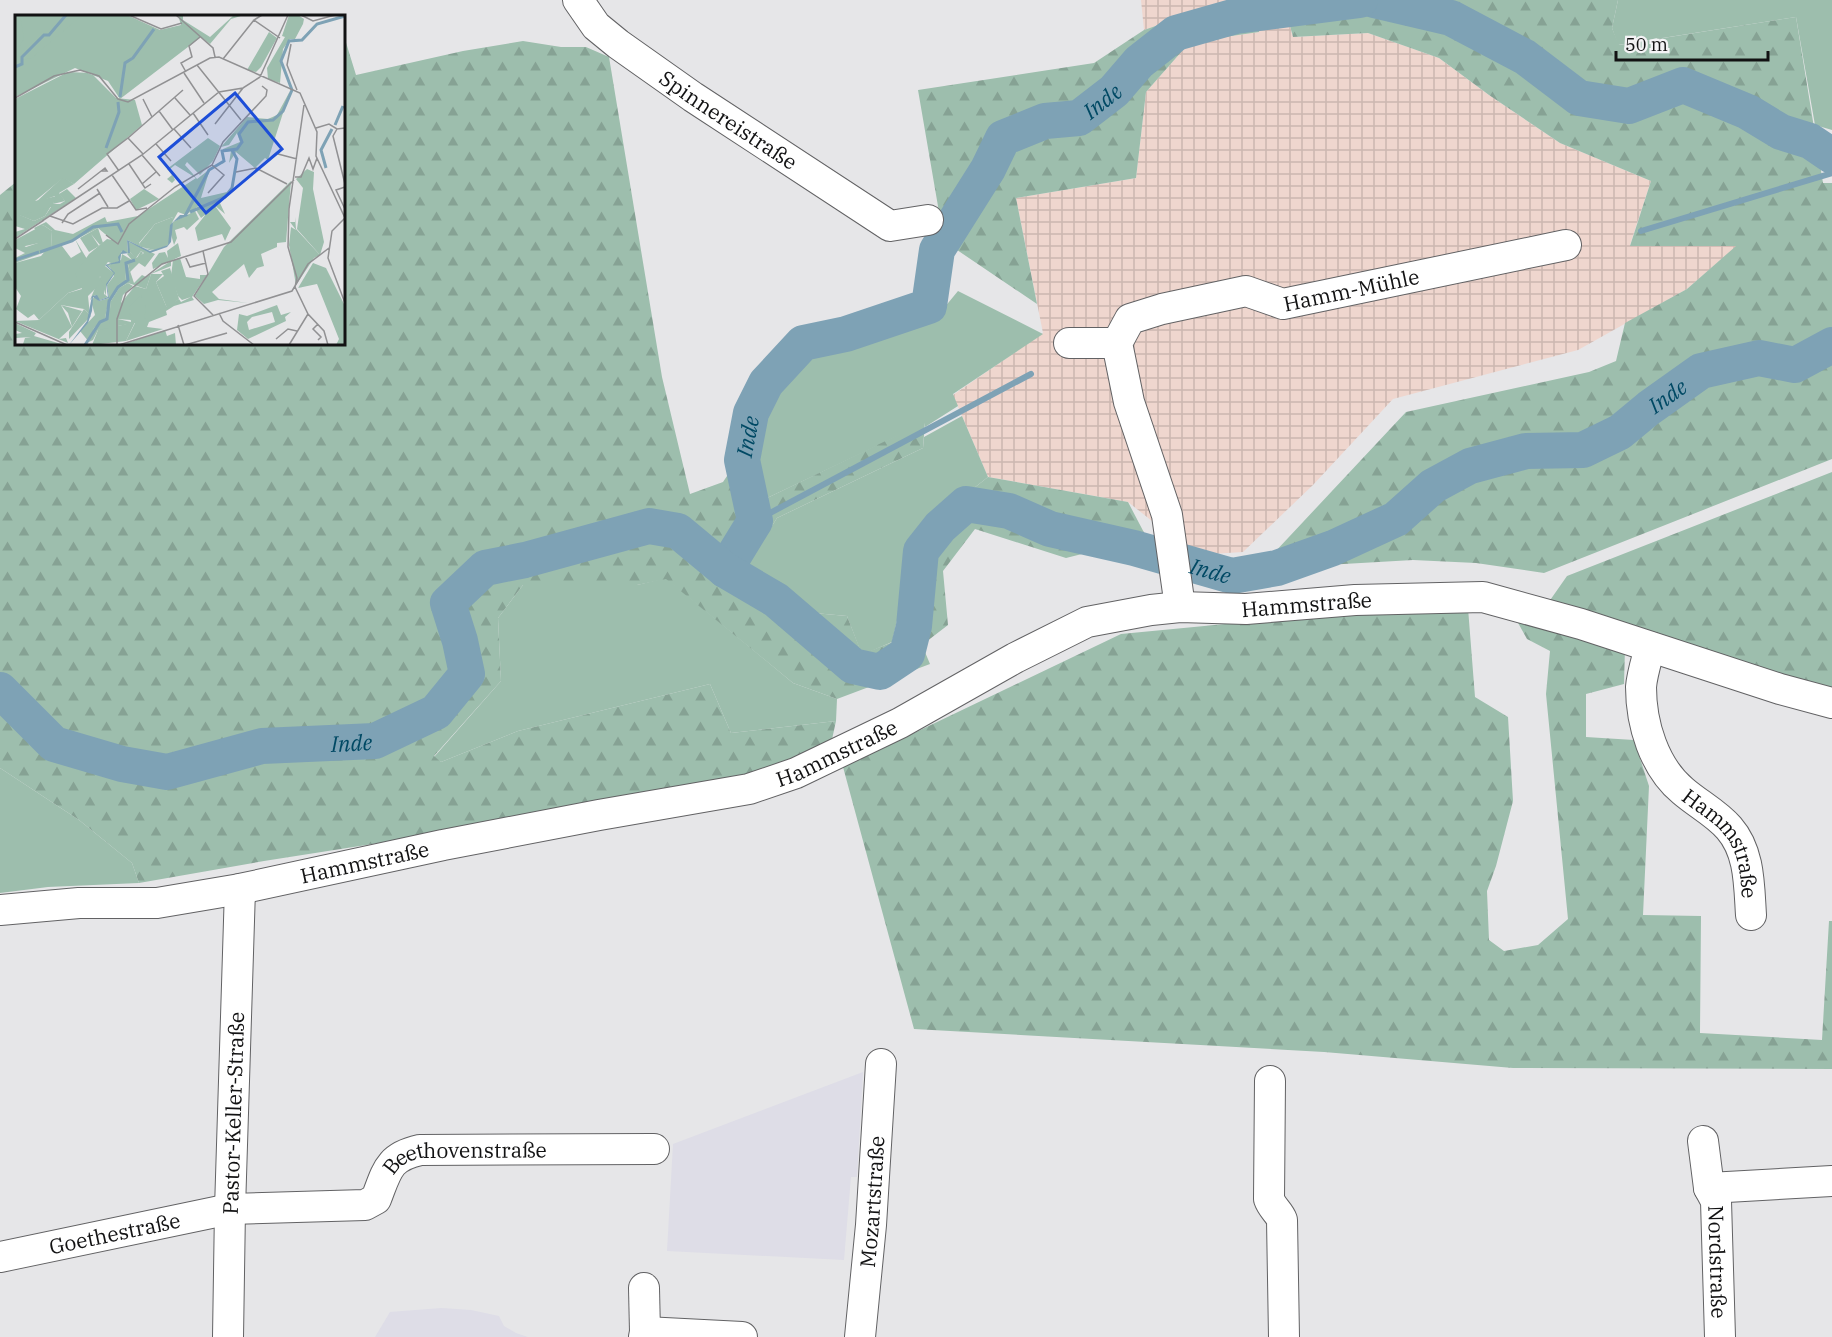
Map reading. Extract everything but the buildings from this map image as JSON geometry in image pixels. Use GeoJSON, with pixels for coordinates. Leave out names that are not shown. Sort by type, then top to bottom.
{"type":"FeatureCollection","features":[{"type":"Feature","properties":{"kind":"street","name":"Spinnereistraße"},"geometry":{"type":"LineString","coordinates":[[578,0],[596,26],[618,44],[693,97],[890,226],[916,247]]}},
{"type":"Feature","properties":{"kind":"street"},"geometry":{"type":"LineString","coordinates":[[890,226],[927,220]]}},
{"type":"Feature","properties":{"kind":"street","name":"Hamm-Mühle"},"geometry":{"type":"LineString","coordinates":[[1117,344],[1130,319],[1162,309],[1246,291],[1283,304],[1566,244]]}},
{"type":"Feature","properties":{"kind":"street"},"geometry":{"type":"LineString","coordinates":[[1069,343],[1117,344],[1129,402],[1167,515],[1179,595]]}},
{"type":"Feature","properties":{"kind":"street","name":"Hammstraße"},"geometry":{"type":"LineString","coordinates":[[0,910],[79,903],[157,903],[240,890],[454,843],[749,789],[796,773],[900,723],[1015,657],[1087,622],[1151,610],[1179,595],[1246,609],[1355,600],[1483,597],[1539,611],[1780,689],[1832,703]]}},
{"type":"Feature","properties":{"kind":"street","name":"Hammstraße"},"geometry":{"type":"LineString","coordinates":[[1650,647],[1641,686],[1647,731],[1662,768],[1682,791],[1707,808],[1730,829],[1746,860],[1751,915]]}},
{"type":"Feature","properties":{"kind":"street","name":"Pastor-Keller-Straße"},"geometry":{"type":"LineString","coordinates":[[228,1337],[240,890]]}},
{"type":"Feature","properties":{"kind":"street","name":"Mozartstraße"},"geometry":{"type":"LineString","coordinates":[[860,1337],[871,1225],[881,1064]]}},
{"type":"Feature","properties":{"kind":"street"},"geometry":{"type":"LineString","coordinates":[[1270,1081],[1269,1199],[1273,1209],[1282,1220],[1284,1337]]}},
{"type":"Feature","properties":{"kind":"street","name":"Nordstraße"},"geometry":{"type":"LineString","coordinates":[[1703,1141],[1710,1188],[1716,1201],[1720,1337]]}},
{"type":"Feature","properties":{"kind":"street","name":"Beethovenstraße"},"geometry":{"type":"LineString","coordinates":[[230,1209],[365,1205],[376,1199],[393,1161],[404,1154],[420,1150],[654,1149]]}},
{"type":"Feature","properties":{"kind":"street","name":"Nordstraße"},"geometry":{"type":"LineString","coordinates":[[1710,1188],[1832,1181]]}},
{"type":"Feature","properties":{"kind":"street","name":"Goethestraße"},"geometry":{"type":"LineString","coordinates":[[0,1257],[230,1209]]}},
{"type":"Feature","properties":{"kind":"street"},"geometry":{"type":"LineString","coordinates":[[644,1288],[644,1334],[742,1337]]}},
{"type":"Feature","properties":{"kind":"shaded area"},"geometry":{"type":"Polygon","coordinates":[[[1141,0],[1230,0],[1144,30],[1141,0]]]}},
{"type":"Feature","properties":{"kind":"shaded area"},"geometry":{"type":"Polygon","coordinates":[[[1259,0],[1283,0],[1293,37],[1368,33],[1439,58],[1560,143],[1651,181],[1630,245],[1737,246],[1687,289],[1578,350],[1393,399],[1313,485],[1243,552],[1195,555],[1128,502],[988,477],[953,395],[1043,333],[1016,198],[1136,178],[1146,92],[1190,42],[1259,32],[1259,0]]]}},
{"type":"Feature","properties":{"kind":"shaded area"},"geometry":{"type":"Polygon","coordinates":[[[863,1072],[857,1177],[851,1177],[844,1260],[667,1251],[673,1144],[863,1072]]]}},
{"type":"Feature","properties":{"kind":"shaded area"},"geometry":{"type":"Polygon","coordinates":[[[442,1308],[471,1310],[499,1316],[504,1326],[528,1337],[375,1337],[390,1312],[442,1308]]]}},
{"type":"Feature","properties":{"kind":"green space"},"geometry":{"type":"Polygon","coordinates":[[[1230,0],[1259,0],[1259,32],[1190,42],[1146,92],[1136,178],[1016,198],[1037,304],[926,229],[939,212],[918,90],[1094,63],[1144,30],[1230,0]]]}},
{"type":"Feature","properties":{"kind":"green space"},"geometry":{"type":"Polygon","coordinates":[[[1283,0],[1618,0],[1612,28],[1619,45],[1796,17],[1823,183],[1832,183],[1832,459],[1544,573],[1476,563],[1413,560],[1259,569],[1406,412],[1589,372],[1616,361],[1625,323],[1687,289],[1736,246],[1630,246],[1651,181],[1560,143],[1439,58],[1368,33],[1293,37],[1283,0]]]}},
{"type":"Feature","properties":{"kind":"green space"},"geometry":{"type":"Polygon","coordinates":[[[1618,0],[1832,0],[1832,130],[1815,125],[1796,17],[1618,45],[1612,28],[1618,0]]]}},
{"type":"Feature","properties":{"kind":"green space"},"geometry":{"type":"Polygon","coordinates":[[[345,39],[356,75],[463,51],[523,41],[561,47],[586,47],[609,57],[662,377],[690,494],[723,482],[735,464],[757,468],[765,499],[925,422],[923,448],[777,518],[745,569],[814,613],[847,616],[862,654],[893,642],[908,573],[936,518],[988,477],[1128,502],[1161,565],[1086,553],[1066,558],[975,529],[943,571],[948,625],[922,645],[930,664],[837,699],[793,683],[666,579],[637,585],[523,585],[498,618],[501,681],[434,756],[441,762],[518,731],[710,684],[731,733],[836,721],[831,744],[749,780],[661,799],[264,861],[139,883],[132,863],[79,820],[0,768],[0,195],[15,183],[15,345],[345,345],[345,39]]]}},
{"type":"Feature","properties":{"kind":"green space"},"geometry":{"type":"Polygon","coordinates":[[[958,291],[1043,334],[953,394],[958,406],[925,427],[925,423],[765,499],[757,468],[747,466],[753,432],[771,388],[805,348],[939,314],[958,291]]]}},
{"type":"Feature","properties":{"kind":"green space"},"geometry":{"type":"Polygon","coordinates":[[[962,416],[988,477],[936,518],[908,573],[892,642],[862,655],[847,616],[814,613],[764,579],[744,570],[777,518],[923,448],[924,437],[962,416]]]}},
{"type":"Feature","properties":{"kind":"green space"},"geometry":{"type":"Polygon","coordinates":[[[1832,472],[1832,693],[1546,606],[1567,576],[1832,472]]]}},
{"type":"Feature","properties":{"kind":"green space"},"geometry":{"type":"Polygon","coordinates":[[[666,578],[793,683],[837,699],[836,721],[731,733],[710,684],[518,731],[441,762],[434,757],[501,681],[498,618],[523,585],[637,585],[666,578]]]}},
{"type":"Feature","properties":{"kind":"green space"},"geometry":{"type":"Polygon","coordinates":[[[1468,608],[1475,697],[1508,717],[1513,801],[1487,891],[1489,940],[1504,951],[1538,945],[1568,919],[1546,694],[1550,651],[1527,639],[1512,612],[1625,648],[1624,684],[1586,694],[1586,737],[1634,740],[1649,786],[1643,915],[1701,916],[1700,1033],[1822,1040],[1829,921],[1832,921],[1832,1069],[1513,1068],[1324,1052],[914,1029],[843,767],[1121,634],[1360,611],[1468,608]]]}},
{"type":"Feature","properties":{"kind":"green space"},"geometry":{"type":"Polygon","coordinates":[[[0,768],[79,820],[132,863],[139,883],[48,887],[0,893],[0,768]]]}},
{"type":"Feature","properties":{"kind":"waterway","name":"Inde"},"geometry":{"type":"LineString","coordinates":[[725,570],[755,521],[742,460],[751,413],[766,383],[803,343],[846,334],[929,306],[937,250],[988,169],[1003,138],[1045,121],[1079,118],[1114,91],[1139,62],[1176,33],[1236,16],[1360,0]]}},
{"type":"Feature","properties":{"kind":"waterway","name":"Inde"},"geometry":{"type":"LineString","coordinates":[[1374,0],[1451,18],[1525,57],[1579,98],[1629,106],[1683,85],[1748,112],[1781,132],[1810,141],[1832,156]]}},
{"type":"Feature","properties":{"kind":"waterway"},"geometry":{"type":"LineString","coordinates":[[1641,231],[1832,173]]}},
{"type":"Feature","properties":{"kind":"waterway","name":"Inde"},"geometry":{"type":"LineString","coordinates":[[0,690],[54,744],[122,764],[167,772],[262,746],[375,741],[436,712],[467,674],[448,603],[485,568],[525,560],[649,526],[678,531],[725,570],[776,600],[853,666],[880,672],[907,654],[914,626],[921,551],[940,527],[966,504],[1009,511],[1050,529],[1134,548],[1232,576],[1277,568],[1333,548],[1396,519],[1433,486],[1470,466],[1526,451],[1583,450],[1620,432],[1701,371],[1759,358],[1795,365],[1832,345]]}},
{"type":"Feature","properties":{"kind":"waterway"},"geometry":{"type":"LineString","coordinates":[[755,521],[1031,374]]}}]}
